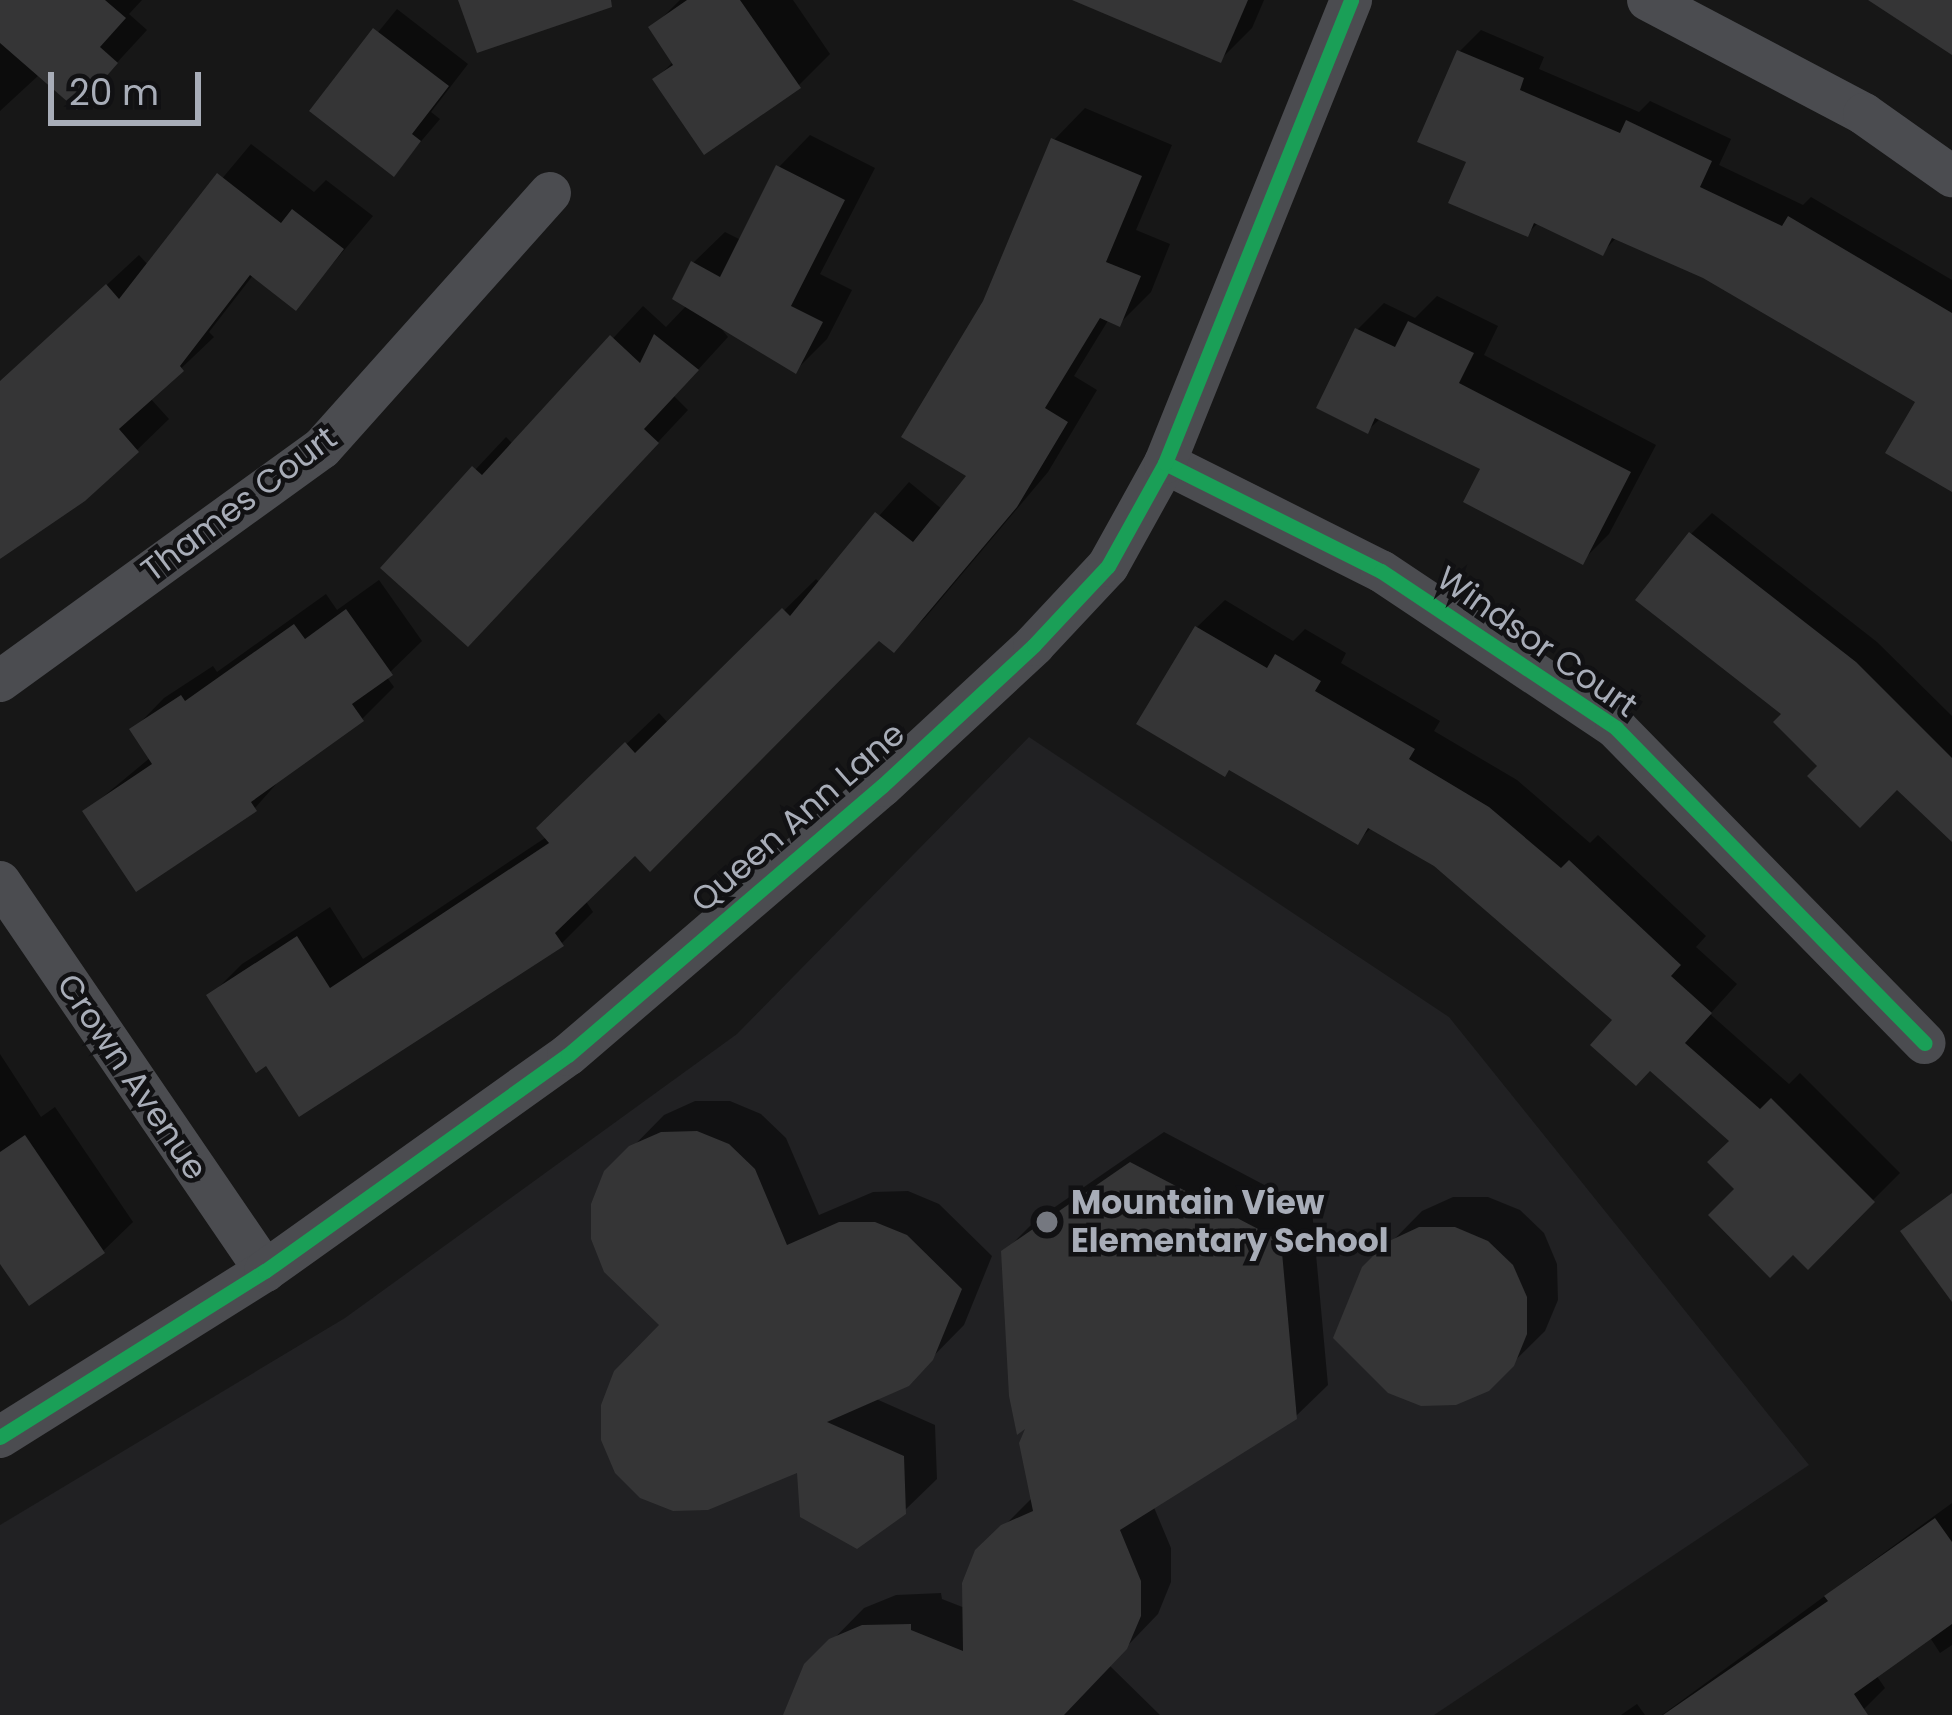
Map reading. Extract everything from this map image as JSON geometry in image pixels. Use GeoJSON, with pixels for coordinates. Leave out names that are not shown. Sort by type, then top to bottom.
{"type":"FeatureCollection","features":[{"type":"Feature","properties":{"kind":"street","name":"Queen Ann Lane"},"geometry":{"type":"LineString","coordinates":[[0,1437],[265,1271],[568,1055],[899,771],[1034,645],[1108,566],[1165,463],[1351,0]]}},
{"type":"Feature","properties":{"kind":"street"},"geometry":{"type":"LineString","coordinates":[[1648,0],[1864,114],[1952,176]]}},
{"type":"Feature","properties":{"kind":"street","name":"Thames Court"},"geometry":{"type":"LineString","coordinates":[[0,681],[322,448],[550,194]]}},
{"type":"Feature","properties":{"kind":"street","name":"Windsor Court"},"geometry":{"type":"LineString","coordinates":[[1165,463],[1381,571],[1616,728],[1925,1043]]}},
{"type":"Feature","properties":{"kind":"street","name":"Crown Avenue"},"geometry":{"type":"LineString","coordinates":[[0,882],[265,1271]]}},
{"type":"Feature","properties":{"kind":"shaded area","name":"Mountain View Elementary School"},"geometry":{"type":"Polygon","coordinates":[[[1029,737],[1449,1017],[1809,1465],[1434,1715],[0,1715],[0,1525],[345,1318],[737,1034],[1029,737]]]}},
{"type":"Feature","properties":{"kind":"building"},"geometry":{"type":"Polygon","coordinates":[[[0,0],[105,0],[126,18],[100,47],[118,63],[77,110],[0,43],[0,0]]]}},
{"type":"Feature","properties":{"kind":"building"},"geometry":{"type":"Polygon","coordinates":[[[458,0],[611,0],[612,7],[477,53],[458,0]]]}},
{"type":"Feature","properties":{"kind":"building"},"geometry":{"type":"Polygon","coordinates":[[[687,0],[740,0],[801,88],[704,155],[652,79],[673,65],[648,27],[687,0]]]}},
{"type":"Feature","properties":{"kind":"building"},"geometry":{"type":"Polygon","coordinates":[[[1072,0],[1248,0],[1221,63],[1072,0]]]}},
{"type":"Feature","properties":{"kind":"building"},"geometry":{"type":"Polygon","coordinates":[[[1868,0],[1952,0],[1952,55],[1868,0]]]}},
{"type":"Feature","properties":{"kind":"building"},"geometry":{"type":"Polygon","coordinates":[[[373,28],[449,86],[412,134],[421,141],[394,177],[309,111],[373,28]]]}},
{"type":"Feature","properties":{"kind":"building"},"geometry":{"type":"Polygon","coordinates":[[[1457,50],[1524,78],[1520,90],[1620,133],[1626,120],[1712,161],[1700,187],[1782,226],[1788,216],[1952,313],[1952,492],[1885,453],[1915,402],[1703,278],[1612,238],[1603,256],[1534,223],[1528,237],[1448,203],[1466,162],[1417,142],[1457,50]]]}},
{"type":"Feature","properties":{"kind":"building"},"geometry":{"type":"Polygon","coordinates":[[[1051,138],[1142,176],[1106,262],[1141,276],[1120,327],[1100,318],[1045,408],[1068,422],[1017,507],[894,653],[879,641],[650,872],[635,856],[555,933],[564,946],[299,1117],[266,1066],[256,1073],[206,995],[297,936],[330,988],[549,843],[536,828],[625,742],[635,753],[782,608],[790,616],[875,512],[913,542],[966,476],[901,437],[983,301],[1051,138]]]}},
{"type":"Feature","properties":{"kind":"building"},"geometry":{"type":"Polygon","coordinates":[[[776,165],[845,200],[791,306],[823,322],[796,374],[672,299],[691,261],[720,277],[776,165]]]}},
{"type":"Feature","properties":{"kind":"building"},"geometry":{"type":"Polygon","coordinates":[[[217,173],[281,223],[292,209],[344,249],[296,311],[250,275],[180,366],[184,371],[119,429],[139,452],[85,501],[0,559],[0,381],[106,284],[119,299],[217,173]]]}},
{"type":"Feature","properties":{"kind":"building"},"geometry":{"type":"Polygon","coordinates":[[[1408,321],[1474,353],[1459,383],[1631,472],[1583,565],[1463,502],[1480,469],[1375,418],[1368,434],[1316,408],[1355,328],[1395,347],[1408,321]]]}},
{"type":"Feature","properties":{"kind":"building"},"geometry":{"type":"Polygon","coordinates":[[[654,334],[699,370],[644,429],[659,443],[468,647],[380,568],[472,466],[482,475],[610,335],[640,363],[654,334]]]}},
{"type":"Feature","properties":{"kind":"building"},"geometry":{"type":"Polygon","coordinates":[[[1689,532],[1856,662],[1952,758],[1952,842],[1897,790],[1860,828],[1807,776],[1817,766],[1773,722],[1781,714],[1635,600],[1689,532]]]}},
{"type":"Feature","properties":{"kind":"building"},"geometry":{"type":"Polygon","coordinates":[[[346,609],[393,675],[352,704],[364,721],[251,802],[257,811],[136,892],[82,811],[152,764],[129,729],[181,695],[185,701],[294,624],[305,639],[346,609]]]}},
{"type":"Feature","properties":{"kind":"building"},"geometry":{"type":"Polygon","coordinates":[[[1195,626],[1267,668],[1275,654],[1321,681],[1315,691],[1415,749],[1409,759],[1489,807],[1561,868],[1569,860],[1681,965],[1671,976],[1712,1013],[1685,1043],[1760,1109],[1771,1098],[1875,1202],[1808,1270],[1793,1255],[1770,1278],[1708,1215],[1734,1189],[1707,1162],[1729,1141],[1650,1071],[1636,1086],[1590,1045],[1612,1020],[1434,866],[1368,828],[1358,845],[1229,770],[1225,777],[1136,724],[1195,626]]]}},
{"type":"Feature","properties":{"kind":"building"},"geometry":{"type":"Polygon","coordinates":[[[697,1131],[729,1144],[755,1169],[787,1245],[839,1222],[875,1222],[907,1235],[962,1289],[933,1360],[909,1386],[827,1422],[904,1456],[906,1514],[857,1549],[800,1517],[797,1473],[708,1510],[673,1511],[640,1498],[615,1473],[601,1440],[601,1405],[614,1371],[659,1325],[604,1272],[591,1239],[591,1204],[604,1171],[629,1146],[661,1132],[697,1131]]]}},
{"type":"Feature","properties":{"kind":"building"},"geometry":{"type":"Polygon","coordinates":[[[25,1135],[105,1253],[29,1306],[0,1264],[0,1152],[25,1135]]]}},
{"type":"Feature","properties":{"kind":"building"},"geometry":{"type":"Polygon","coordinates":[[[1130,1162],[1281,1241],[1297,1419],[1120,1530],[1141,1581],[1141,1616],[1127,1649],[1064,1715],[783,1715],[804,1664],[829,1639],[862,1625],[911,1624],[911,1630],[963,1651],[962,1583],[975,1550],[1001,1525],[1033,1511],[1019,1443],[1025,1429],[1017,1435],[1009,1396],[1001,1251],[1130,1162]]]}},
{"type":"Feature","properties":{"kind":"building"},"geometry":{"type":"Polygon","coordinates":[[[1952,1193],[1952,1302],[1900,1231],[1952,1193]]]}},
{"type":"Feature","properties":{"kind":"building"},"geometry":{"type":"Polygon","coordinates":[[[1419,1227],[1455,1227],[1488,1241],[1513,1265],[1527,1297],[1527,1334],[1514,1366],[1489,1391],[1456,1405],[1421,1406],[1388,1393],[1333,1338],[1362,1267],[1387,1242],[1419,1227]]]}},
{"type":"Feature","properties":{"kind":"building"},"geometry":{"type":"Polygon","coordinates":[[[1935,1518],[1952,1542],[1952,1624],[1854,1694],[1868,1715],[1663,1715],[1828,1601],[1824,1596],[1935,1518]]]}},
{"type":"Feature","properties":{"kind":"cycle path"},"geometry":{"type":"LineString","coordinates":[[0,1437],[265,1271],[568,1055],[882,786],[1034,645],[1108,566],[1165,463],[1351,0]]}},
{"type":"Feature","properties":{"kind":"cycle path"},"geometry":{"type":"LineString","coordinates":[[1165,463],[1381,571],[1616,728],[1925,1043]]}},
{"type":"Feature","properties":{"kind":"place","name":"Mountain View Elementary School"},"geometry":{"type":"Point","coordinates":[1047,1222]}}]}
